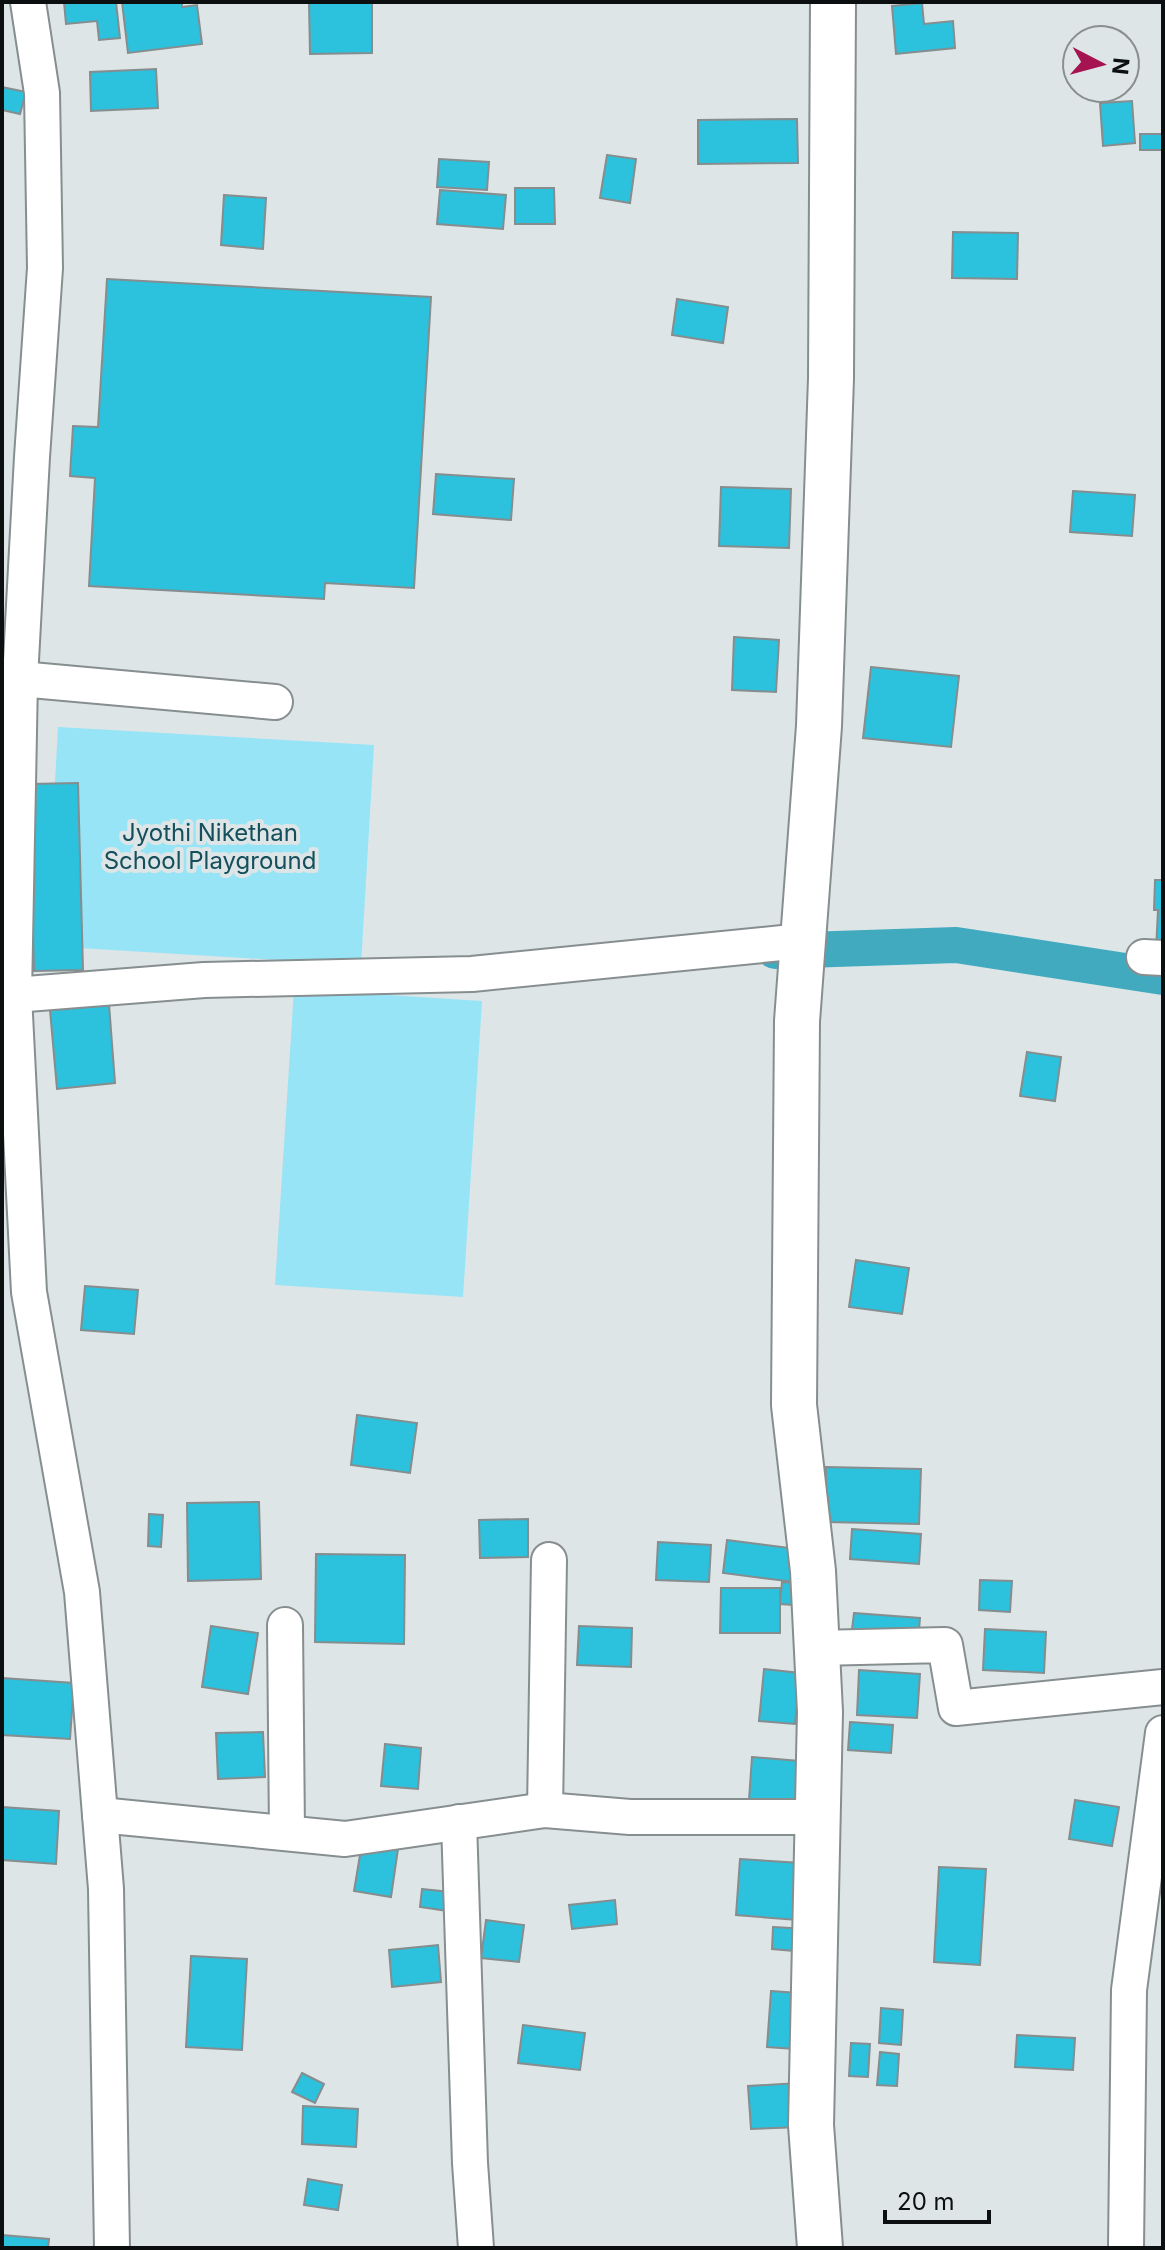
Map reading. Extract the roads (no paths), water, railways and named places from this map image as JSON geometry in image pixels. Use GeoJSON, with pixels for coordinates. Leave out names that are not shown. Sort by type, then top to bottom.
{"type":"FeatureCollection","features":[{"type":"Feature","properties":{"kind":"street"},"geometry":{"type":"LineString","coordinates":[[28,2],[42,93],[45,268],[20,679],[14,983],[29,1292],[82,1592],[106,1889],[112,2248]]}},
{"type":"Feature","properties":{"kind":"street"},"geometry":{"type":"LineString","coordinates":[[820,2248],[811,2125],[820,1712],[813,1571],[794,1405],[797,1021],[819,726],[831,378],[833,2]]}},
{"type":"Feature","properties":{"kind":"street"},"geometry":{"type":"LineString","coordinates":[[20,679],[275,702]]}},
{"type":"Feature","properties":{"kind":"street"},"geometry":{"type":"LineString","coordinates":[[14,983],[472,974],[802,950]]}},
{"type":"Feature","properties":{"kind":"street"},"geometry":{"type":"LineString","coordinates":[[545,1810],[549,1560]]}},
{"type":"Feature","properties":{"kind":"street"},"geometry":{"type":"LineString","coordinates":[[285,1625],[287,1833]]}},
{"type":"Feature","properties":{"kind":"street"},"geometry":{"type":"LineString","coordinates":[[817,1648],[945,1645],[956,1708],[1163,1687]]}},
{"type":"Feature","properties":{"kind":"street"},"geometry":{"type":"LineString","coordinates":[[1126,2248],[1129,1990],[1163,1733]]}},
{"type":"Feature","properties":{"kind":"street"},"geometry":{"type":"LineString","coordinates":[[100,1815],[345,1839],[545,1810],[630,1817],[817,1817]]}},
{"type":"Feature","properties":{"kind":"street"},"geometry":{"type":"LineString","coordinates":[[459,1822],[470,2163],[476,2248]]}},
{"type":"Feature","properties":{"kind":"waterway"},"geometry":{"type":"LineString","coordinates":[[775,951],[956,945],[1163,977]]}},
{"type":"Feature","properties":{"kind":"park label","name":"Jyothi Nikethan School Playground"},"geometry":{"type":"Point","coordinates":[210,846]}}]}
